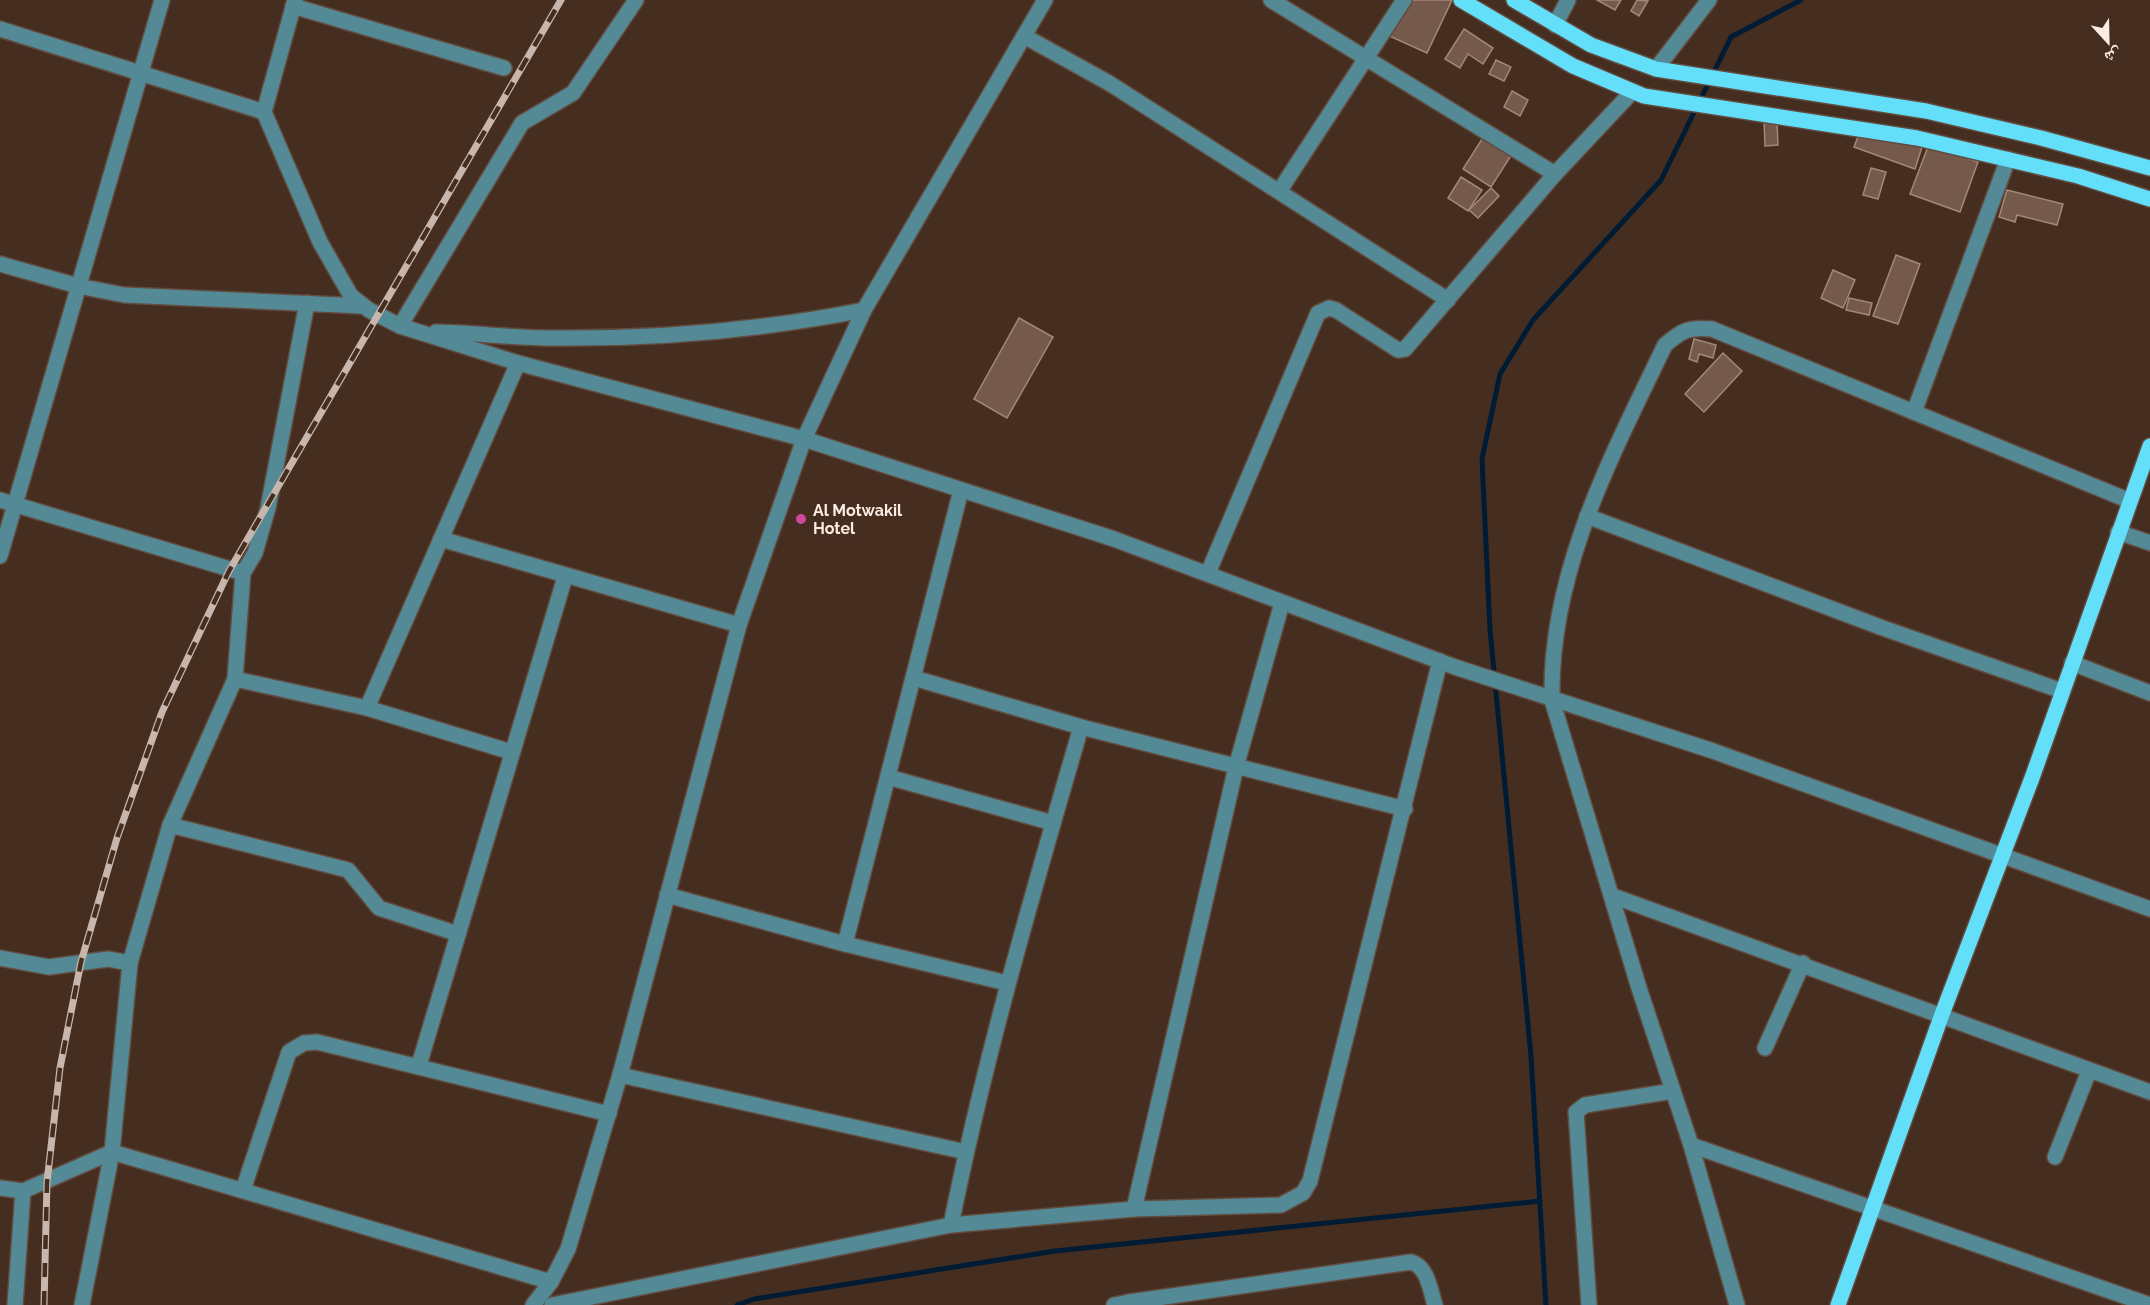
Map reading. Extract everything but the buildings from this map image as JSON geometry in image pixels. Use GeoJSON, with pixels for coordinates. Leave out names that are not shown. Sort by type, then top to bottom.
{"type":"FeatureCollection","features":[{"type":"Feature","properties":{"kind":"main road"},"geometry":{"type":"LineString","coordinates":[[1461,0],[1574,66],[1632,92],[1664,100],[1917,138],[2008,159],[2150,199]]}},
{"type":"Feature","properties":{"kind":"main road"},"geometry":{"type":"LineString","coordinates":[[1514,0],[1555,25],[1615,56],[1656,69],[1926,111],[2042,138],[2150,168]]}},
{"type":"Feature","properties":{"kind":"main road"},"geometry":{"type":"LineString","coordinates":[[1838,1305],[1941,1017],[2004,856],[2150,446]]}},
{"type":"Feature","properties":{"kind":"street"},"geometry":{"type":"LineString","coordinates":[[0,556],[162,0]]}},
{"type":"Feature","properties":{"kind":"street"},"geometry":{"type":"LineString","coordinates":[[400,326],[522,123],[573,93],[636,0]]}},
{"type":"Feature","properties":{"kind":"street"},"geometry":{"type":"LineString","coordinates":[[533,1305],[551,1282],[568,1249],[620,1076],[739,625],[804,439],[864,310],[1045,0]]}},
{"type":"Feature","properties":{"kind":"street"},"geometry":{"type":"LineString","coordinates":[[1271,0],[1555,174]]}},
{"type":"Feature","properties":{"kind":"street"},"geometry":{"type":"LineString","coordinates":[[1280,190],[1367,60],[1404,0]]}},
{"type":"Feature","properties":{"kind":"street"},"geometry":{"type":"LineString","coordinates":[[1555,25],[1568,0]]}},
{"type":"Feature","properties":{"kind":"street"},"geometry":{"type":"LineString","coordinates":[[1656,69],[1709,0]]}},
{"type":"Feature","properties":{"kind":"street"},"geometry":{"type":"LineString","coordinates":[[504,68],[294,3],[264,112],[320,242],[351,296],[362,306],[400,326],[518,363],[804,439],[1208,573],[1455,667],[1531,694],[1713,751],[2150,909]]}},
{"type":"Feature","properties":{"kind":"street"},"geometry":{"type":"LineString","coordinates":[[0,29],[264,112]]}},
{"type":"Feature","properties":{"kind":"street"},"geometry":{"type":"LineString","coordinates":[[1023,36],[1109,83],[1280,190],[1448,300]]}},
{"type":"Feature","properties":{"kind":"street"},"geometry":{"type":"LineString","coordinates":[[1208,573],[1318,313],[1329,308],[1336,310],[1398,350],[1402,350],[1448,300],[1555,174],[1632,92]]}},
{"type":"Feature","properties":{"kind":"street"},"geometry":{"type":"LineString","coordinates":[[1914,412],[2008,159]]}},
{"type":"Feature","properties":{"kind":"street"},"geometry":{"type":"LineString","coordinates":[[0,264],[78,286],[150,297],[362,306]]}},
{"type":"Feature","properties":{"kind":"street"},"geometry":{"type":"LineString","coordinates":[[82,1305],[112,1152],[130,963],[170,825],[235,679],[243,573],[255,553],[268,508],[307,303]]}},
{"type":"Feature","properties":{"kind":"street"},"geometry":{"type":"LineString","coordinates":[[424,332],[553,338],[625,336],[737,330],[813,320],[864,310]]}},
{"type":"Feature","properties":{"kind":"street"},"geometry":{"type":"LineString","coordinates":[[1737,1305],[1691,1145],[1639,988],[1552,699],[1551,661],[1568,568],[1587,516],[1665,345],[1692,327],[1712,329],[2130,501]]}},
{"type":"Feature","properties":{"kind":"street"},"geometry":{"type":"LineString","coordinates":[[367,708],[518,363]]}},
{"type":"Feature","properties":{"kind":"street"},"geometry":{"type":"LineString","coordinates":[[845,944],[961,490]]}},
{"type":"Feature","properties":{"kind":"street"},"geometry":{"type":"LineString","coordinates":[[0,500],[243,573]]}},
{"type":"Feature","properties":{"kind":"street"},"geometry":{"type":"LineString","coordinates":[[1587,516],[1880,627],[2062,691]]}},
{"type":"Feature","properties":{"kind":"street"},"geometry":{"type":"LineString","coordinates":[[2118,532],[2150,543]]}},
{"type":"Feature","properties":{"kind":"street"},"geometry":{"type":"LineString","coordinates":[[441,539],[565,577],[739,625]]}},
{"type":"Feature","properties":{"kind":"street"},"geometry":{"type":"LineString","coordinates":[[419,1065],[565,577]]}},
{"type":"Feature","properties":{"kind":"street"},"geometry":{"type":"LineString","coordinates":[[1134,1209],[1236,767],[1282,603]]}},
{"type":"Feature","properties":{"kind":"street"},"geometry":{"type":"LineString","coordinates":[[552,1305],[951,1225],[1134,1209],[1281,1205],[1303,1193],[1310,1182],[1405,809],[1440,661]]}},
{"type":"Feature","properties":{"kind":"street"},"geometry":{"type":"LineString","coordinates":[[2072,663],[2150,693]]}},
{"type":"Feature","properties":{"kind":"street"},"geometry":{"type":"LineString","coordinates":[[914,678],[1081,727],[1405,809]]}},
{"type":"Feature","properties":{"kind":"street"},"geometry":{"type":"LineString","coordinates":[[235,679],[367,708],[512,752]]}},
{"type":"Feature","properties":{"kind":"street"},"geometry":{"type":"LineString","coordinates":[[951,1225],[966,1152],[1007,983],[1081,727]]}},
{"type":"Feature","properties":{"kind":"street"},"geometry":{"type":"LineString","coordinates":[[888,777],[1053,823]]}},
{"type":"Feature","properties":{"kind":"street"},"geometry":{"type":"LineString","coordinates":[[170,825],[348,870],[379,908],[458,934]]}},
{"type":"Feature","properties":{"kind":"street"},"geometry":{"type":"LineString","coordinates":[[668,895],[845,944],[1007,983]]}},
{"type":"Feature","properties":{"kind":"street"},"geometry":{"type":"LineString","coordinates":[[1613,896],[1803,963],[1941,1017],[2150,1092]]}},
{"type":"Feature","properties":{"kind":"street"},"geometry":{"type":"LineString","coordinates":[[0,958],[49,967],[108,960],[130,963]]}},
{"type":"Feature","properties":{"kind":"street"},"geometry":{"type":"LineString","coordinates":[[1765,1048],[1803,963]]}},
{"type":"Feature","properties":{"kind":"street"},"geometry":{"type":"LineString","coordinates":[[243,1190],[289,1052],[296,1046],[317,1042],[419,1065],[609,1114]]}},
{"type":"Feature","properties":{"kind":"street"},"geometry":{"type":"LineString","coordinates":[[2055,1157],[2090,1071]]}},
{"type":"Feature","properties":{"kind":"street"},"geometry":{"type":"LineString","coordinates":[[620,1076],[966,1152]]}},
{"type":"Feature","properties":{"kind":"street"},"geometry":{"type":"LineString","coordinates":[[1589,1305],[1576,1112],[1585,1105],[1673,1090]]}},
{"type":"Feature","properties":{"kind":"street"},"geometry":{"type":"LineString","coordinates":[[1691,1145],[2150,1305]]}},
{"type":"Feature","properties":{"kind":"street"},"geometry":{"type":"LineString","coordinates":[[0,1188],[23,1191],[112,1152],[551,1282]]}},
{"type":"Feature","properties":{"kind":"street"},"geometry":{"type":"LineString","coordinates":[[15,1305],[23,1191]]}},
{"type":"Feature","properties":{"kind":"street"},"geometry":{"type":"LineString","coordinates":[[1124,1304],[1411,1262],[1418,1264],[1426,1276],[1435,1305]]}},
{"type":"Feature","properties":{"kind":"waterway"},"geometry":{"type":"LineString","coordinates":[[1546,1305],[1531,1056],[1490,630],[1482,459],[1500,374],[1533,320],[1661,180],[1731,37],[1801,0]]}},
{"type":"Feature","properties":{"kind":"waterway"},"geometry":{"type":"LineString","coordinates":[[737,1305],[754,1299],[1055,1251],[1540,1201]]}},
{"type":"Feature","properties":{"kind":"railway"},"geometry":{"type":"LineString","coordinates":[[44,1305],[47,1182],[60,1068],[81,962],[117,838],[162,712],[229,571],[561,0]]}},
{"type":"Feature","properties":{"kind":"place","name":"Al Motwakil Hotel"},"geometry":{"type":"Point","coordinates":[801,519]}}]}
